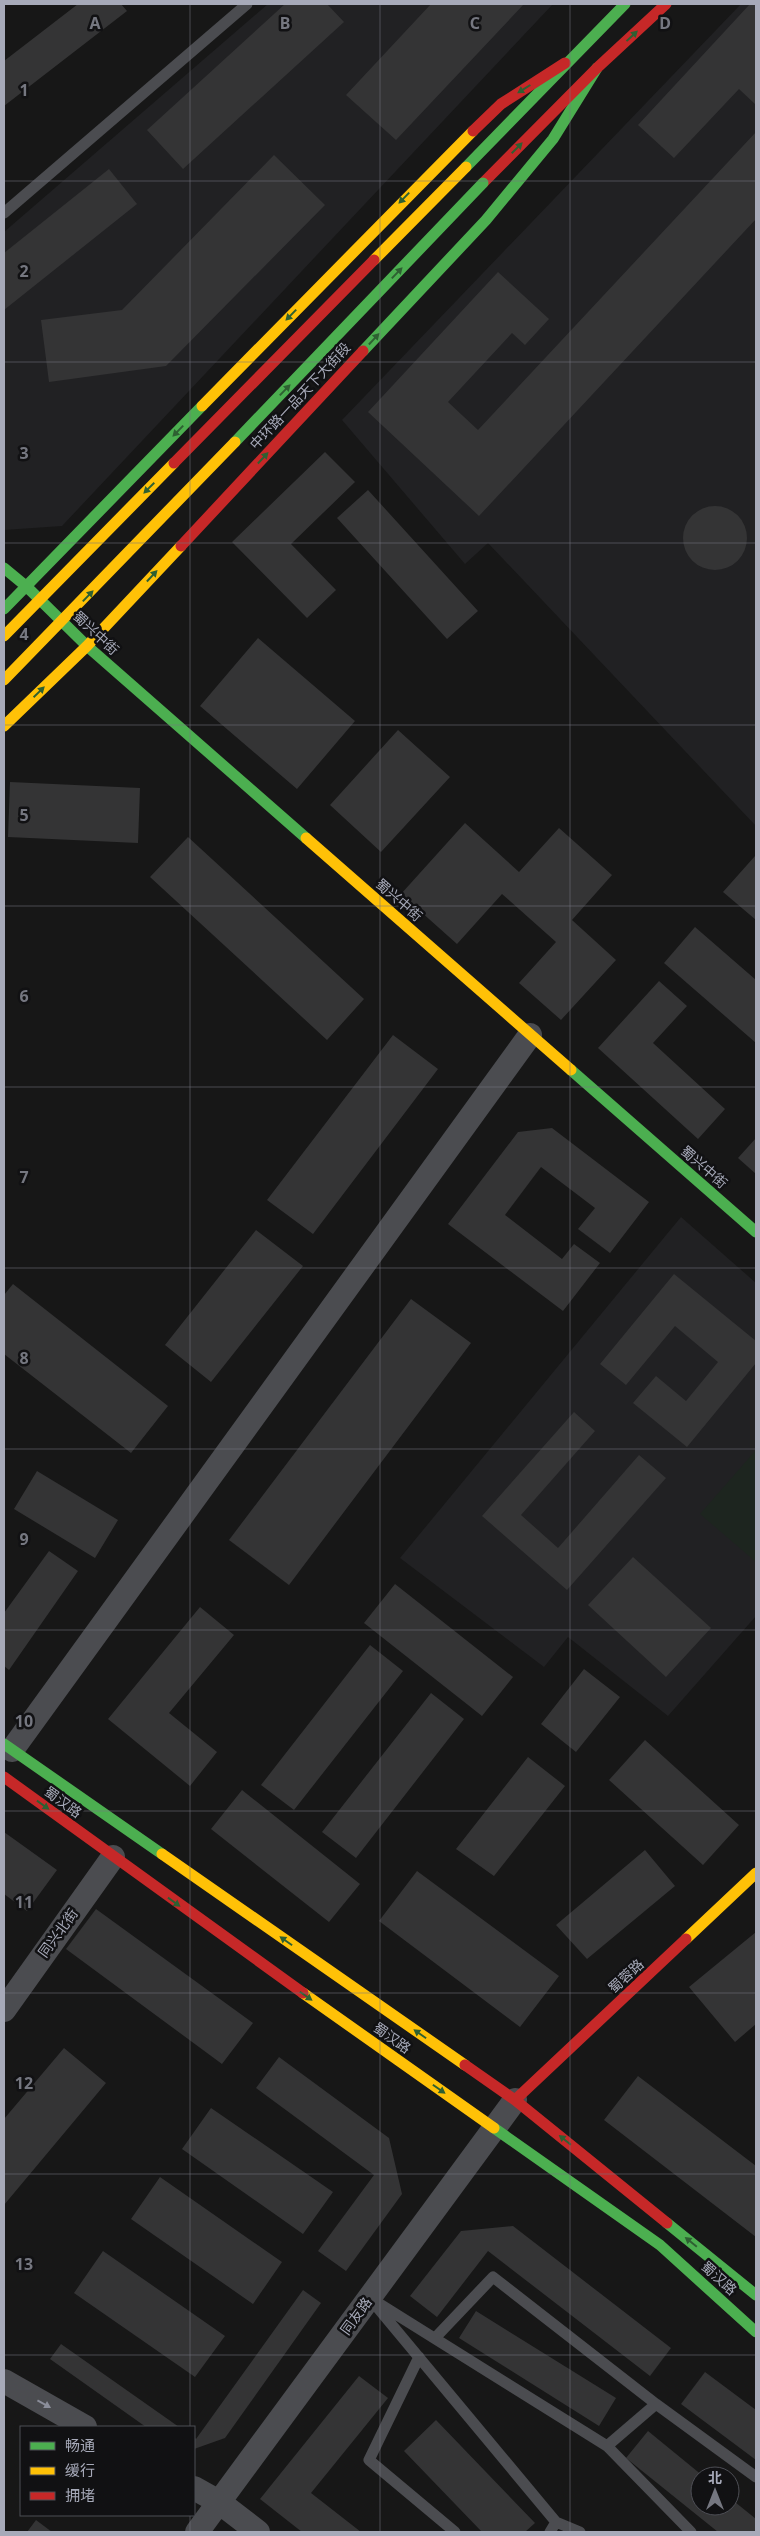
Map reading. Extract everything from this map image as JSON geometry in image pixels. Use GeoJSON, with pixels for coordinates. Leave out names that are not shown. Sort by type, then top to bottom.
{"type":"FeatureCollection","features":[{"type":"Feature","properties":{"kind":"main road"},"geometry":{"type":"LineString","coordinates":[[4,636],[625,4]]}},
{"type":"Feature","properties":{"kind":"main road","name":"中环路一品天下大街段"},"geometry":{"type":"LineString","coordinates":[[4,680],[76,608],[483,183],[597,68],[666,4]]}},
{"type":"Feature","properties":{"kind":"main road"},"geometry":{"type":"LineString","coordinates":[[4,609],[437,165],[501,104],[565,63]]}},
{"type":"Feature","properties":{"kind":"main road","name":"中环路一品天下大街段"},"geometry":{"type":"LineString","coordinates":[[4,726],[87,646],[486,220],[553,140],[597,68]]}},
{"type":"Feature","properties":{"kind":"main road","name":"蜀兴中街"},"geometry":{"type":"LineString","coordinates":[[4,568],[27,587],[87,646],[756,1232]]}},
{"type":"Feature","properties":{"kind":"main road","name":"蜀汉路"},"geometry":{"type":"LineString","coordinates":[[8,1747],[516,2100],[756,2295]]}},
{"type":"Feature","properties":{"kind":"main road","name":"蜀汉路"},"geometry":{"type":"LineString","coordinates":[[4,1777],[113,1857],[660,2245],[756,2332]]}},
{"type":"Feature","properties":{"kind":"main road","name":"蜀蓉路"},"geometry":{"type":"LineString","coordinates":[[516,2100],[756,1873]]}},
{"type":"Feature","properties":{"kind":"street"},"geometry":{"type":"LineString","coordinates":[[8,1747],[530,1035]]}},
{"type":"Feature","properties":{"kind":"street","name":"同兴北街"},"geometry":{"type":"LineString","coordinates":[[4,2010],[113,1857]]}},
{"type":"Feature","properties":{"kind":"street","name":"同友路"},"geometry":{"type":"LineString","coordinates":[[197,2532],[516,2100]]}},
{"type":"Feature","properties":{"kind":"street"},"geometry":{"type":"LineString","coordinates":[[4,2381],[83,2426]]}},
{"type":"Feature","properties":{"kind":"street"},"geometry":{"type":"LineString","coordinates":[[195,2489],[219,2502],[258,2532]]}},
{"type":"Feature","properties":{"kind":"lane"},"geometry":{"type":"LineString","coordinates":[[4,213],[247,4]]}},
{"type":"Feature","properties":{"kind":"lane"},"geometry":{"type":"LineString","coordinates":[[435,2338],[493,2277],[656,2404],[756,2477]]}},
{"type":"Feature","properties":{"kind":"lane"},"geometry":{"type":"LineString","coordinates":[[370,2298],[607,2446],[691,2532]]}},
{"type":"Feature","properties":{"kind":"lane"},"geometry":{"type":"LineString","coordinates":[[370,2298],[556,2522],[580,2532]]}},
{"type":"Feature","properties":{"kind":"lane"},"geometry":{"type":"LineString","coordinates":[[420,2357],[369,2460],[455,2532]]}},
{"type":"Feature","properties":{"kind":"lane"},"geometry":{"type":"LineString","coordinates":[[607,2446],[656,2404]]}},
{"type":"Feature","properties":{"kind":"lane"},"geometry":{"type":"LineString","coordinates":[[550,2532],[556,2522]]}},
{"type":"Feature","properties":{"kind":"shaded area"},"geometry":{"type":"Polygon","coordinates":[[[268,4],[553,4],[62,526],[4,530],[4,232],[268,4]]]}},
{"type":"Feature","properties":{"kind":"shaded area"},"geometry":{"type":"Polygon","coordinates":[[[741,4],[756,4],[756,826],[488,543],[465,564],[342,420],[741,4]]]}},
{"type":"Feature","properties":{"kind":"shaded area"},"geometry":{"type":"Polygon","coordinates":[[[681,1217],[756,1283],[756,1616],[668,1716],[568,1637],[544,1667],[400,1558],[681,1217]]]}},
{"type":"Feature","properties":{"kind":"shaded area"},"geometry":{"type":"Polygon","coordinates":[[[756,1450],[756,1562],[700,1514],[756,1450]]]}},
{"type":"Feature","properties":{"kind":"building"},"geometry":{"type":"Polygon","coordinates":[[[78,4],[121,4],[127,11],[4,106],[4,61],[78,4]]]}},
{"type":"Feature","properties":{"kind":"building"},"geometry":{"type":"Polygon","coordinates":[[[285,4],[327,4],[344,22],[183,169],[147,130],[285,4]]]}},
{"type":"Feature","properties":{"kind":"building"},"geometry":{"type":"Polygon","coordinates":[[[431,4],[524,4],[396,140],[346,95],[431,4]]]}},
{"type":"Feature","properties":{"kind":"building"},"geometry":{"type":"Polygon","coordinates":[[[750,4],[756,4],[756,105],[739,89],[674,158],[638,125],[750,4]]]}},
{"type":"Feature","properties":{"kind":"building"},"geometry":{"type":"Polygon","coordinates":[[[756,132],[756,219],[479,516],[368,412],[498,272],[549,319],[525,345],[512,333],[448,402],[478,430],[756,132]]]}},
{"type":"Feature","properties":{"kind":"building"},"geometry":{"type":"Polygon","coordinates":[[[274,155],[325,205],[166,366],[49,382],[41,320],[122,310],[274,155]]]}},
{"type":"Feature","properties":{"kind":"building"},"geometry":{"type":"Polygon","coordinates":[[[109,169],[137,204],[4,310],[4,253],[109,169]]]}},
{"type":"Feature","properties":{"kind":"building"},"geometry":{"type":"Polygon","coordinates":[[[325,452],[355,482],[291,544],[336,590],[307,618],[232,542],[325,452]]]}},
{"type":"Feature","properties":{"kind":"building"},"geometry":{"type":"Polygon","coordinates":[[[368,490],[478,611],[447,639],[337,518],[368,490]]]}},
{"type":"Feature","properties":{"kind":"building"},"geometry":{"type":"Polygon","coordinates":[[[715,506],[733,511],[738,515],[742,520],[747,538],[742,556],[738,561],[733,565],[715,570],[697,565],[692,561],[688,556],[683,538],[688,520],[692,515],[697,511],[715,506]]]}},
{"type":"Feature","properties":{"kind":"building"},"geometry":{"type":"Polygon","coordinates":[[[258,638],[355,721],[297,789],[200,706],[258,638]]]}},
{"type":"Feature","properties":{"kind":"building"},"geometry":{"type":"Polygon","coordinates":[[[398,730],[450,777],[381,852],[330,805],[398,730]]]}},
{"type":"Feature","properties":{"kind":"building"},"geometry":{"type":"Polygon","coordinates":[[[10,782],[140,788],[138,843],[8,837],[10,782]]]}},
{"type":"Feature","properties":{"kind":"building"},"geometry":{"type":"Polygon","coordinates":[[[465,823],[519,872],[559,828],[612,875],[572,920],[616,960],[561,1020],[519,983],[556,942],[502,894],[457,944],[401,894],[465,823]]]}},
{"type":"Feature","properties":{"kind":"building"},"geometry":{"type":"Polygon","coordinates":[[[188,837],[364,999],[327,1040],[150,877],[188,837]]]}},
{"type":"Feature","properties":{"kind":"building"},"geometry":{"type":"Polygon","coordinates":[[[756,857],[756,920],[723,892],[756,857]]]}},
{"type":"Feature","properties":{"kind":"building"},"geometry":{"type":"Polygon","coordinates":[[[695,927],[756,980],[756,1043],[664,963],[695,927]]]}},
{"type":"Feature","properties":{"kind":"building"},"geometry":{"type":"Polygon","coordinates":[[[659,981],[687,1006],[653,1043],[725,1109],[698,1139],[598,1048],[659,981]]]}},
{"type":"Feature","properties":{"kind":"building"},"geometry":{"type":"Polygon","coordinates":[[[393,1035],[438,1069],[313,1234],[267,1200],[393,1035]]]}},
{"type":"Feature","properties":{"kind":"building"},"geometry":{"type":"Polygon","coordinates":[[[552,1128],[649,1202],[610,1253],[578,1229],[595,1208],[541,1167],[505,1215],[562,1259],[574,1244],[600,1263],[563,1311],[448,1224],[518,1132],[552,1128]]]}},
{"type":"Feature","properties":{"kind":"building"},"geometry":{"type":"Polygon","coordinates":[[[756,1138],[756,1174],[738,1158],[756,1138]]]}},
{"type":"Feature","properties":{"kind":"building"},"geometry":{"type":"Polygon","coordinates":[[[256,1230],[303,1266],[211,1382],[165,1345],[256,1230]]]}},
{"type":"Feature","properties":{"kind":"building"},"geometry":{"type":"Polygon","coordinates":[[[674,1274],[756,1341],[756,1363],[687,1447],[633,1403],[656,1376],[686,1401],[718,1362],[675,1326],[626,1385],[600,1364],[674,1274]]]}},
{"type":"Feature","properties":{"kind":"building"},"geometry":{"type":"Polygon","coordinates":[[[13,1284],[168,1406],[131,1453],[4,1354],[4,1295],[13,1284]]]}},
{"type":"Feature","properties":{"kind":"building"},"geometry":{"type":"Polygon","coordinates":[[[411,1299],[471,1343],[289,1585],[229,1540],[411,1299]]]}},
{"type":"Feature","properties":{"kind":"building"},"geometry":{"type":"Polygon","coordinates":[[[574,1412],[595,1431],[521,1515],[558,1548],[639,1455],[666,1478],[567,1590],[482,1516],[574,1412]]]}},
{"type":"Feature","properties":{"kind":"building"},"geometry":{"type":"Polygon","coordinates":[[[37,1471],[118,1520],[95,1558],[14,1509],[37,1471]]]}},
{"type":"Feature","properties":{"kind":"building"},"geometry":{"type":"Polygon","coordinates":[[[49,1551],[78,1571],[9,1670],[4,1666],[4,1613],[49,1551]]]}},
{"type":"Feature","properties":{"kind":"building"},"geometry":{"type":"Polygon","coordinates":[[[633,1557],[711,1628],[666,1677],[588,1605],[633,1557]]]}},
{"type":"Feature","properties":{"kind":"building"},"geometry":{"type":"Polygon","coordinates":[[[395,1584],[513,1677],[482,1716],[364,1623],[395,1584]]]}},
{"type":"Feature","properties":{"kind":"building"},"geometry":{"type":"Polygon","coordinates":[[[200,1607],[234,1635],[169,1713],[217,1752],[190,1786],[108,1719],[200,1607]]]}},
{"type":"Feature","properties":{"kind":"building"},"geometry":{"type":"Polygon","coordinates":[[[370,1645],[403,1671],[294,1810],[261,1785],[370,1645]]]}},
{"type":"Feature","properties":{"kind":"building"},"geometry":{"type":"Polygon","coordinates":[[[584,1669],[620,1697],[576,1752],[541,1724],[584,1669]]]}},
{"type":"Feature","properties":{"kind":"building"},"geometry":{"type":"Polygon","coordinates":[[[431,1693],[464,1719],[356,1858],[322,1832],[431,1693]]]}},
{"type":"Feature","properties":{"kind":"building"},"geometry":{"type":"Polygon","coordinates":[[[645,1740],[739,1825],[703,1865],[609,1780],[645,1740]]]}},
{"type":"Feature","properties":{"kind":"building"},"geometry":{"type":"Polygon","coordinates":[[[528,1757],[565,1786],[494,1876],[456,1849],[528,1757]]]}},
{"type":"Feature","properties":{"kind":"building"},"geometry":{"type":"Polygon","coordinates":[[[242,1790],[360,1884],[329,1922],[211,1829],[242,1790]]]}},
{"type":"Feature","properties":{"kind":"building"},"geometry":{"type":"Polygon","coordinates":[[[4,1832],[57,1870],[27,1911],[4,1894],[4,1832]]]}},
{"type":"Feature","properties":{"kind":"building"},"geometry":{"type":"Polygon","coordinates":[[[645,1850],[675,1886],[587,1959],[556,1925],[645,1850]]]}},
{"type":"Feature","properties":{"kind":"building"},"geometry":{"type":"Polygon","coordinates":[[[417,1871],[559,1976],[520,2027],[379,1921],[417,1871]]]}},
{"type":"Feature","properties":{"kind":"building"},"geometry":{"type":"Polygon","coordinates":[[[96,1909],[253,2023],[222,2064],[66,1949],[96,1909]]]}},
{"type":"Feature","properties":{"kind":"building"},"geometry":{"type":"Polygon","coordinates":[[[756,1932],[756,2024],[735,2042],[689,1987],[756,1932]]]}},
{"type":"Feature","properties":{"kind":"building"},"geometry":{"type":"Polygon","coordinates":[[[64,2048],[106,2083],[4,2205],[4,2119],[64,2048]]]}},
{"type":"Feature","properties":{"kind":"building"},"geometry":{"type":"Polygon","coordinates":[[[279,2057],[389,2138],[402,2194],[346,2271],[318,2251],[374,2175],[256,2088],[279,2057]]]}},
{"type":"Feature","properties":{"kind":"building"},"geometry":{"type":"Polygon","coordinates":[[[638,2076],[756,2166],[756,2237],[604,2120],[638,2076]]]}},
{"type":"Feature","properties":{"kind":"building"},"geometry":{"type":"Polygon","coordinates":[[[211,2108],[333,2192],[303,2234],[182,2149],[211,2108]]]}},
{"type":"Feature","properties":{"kind":"building"},"geometry":{"type":"Polygon","coordinates":[[[160,2177],[282,2262],[253,2304],[131,2219],[160,2177]]]}},
{"type":"Feature","properties":{"kind":"building"},"geometry":{"type":"Polygon","coordinates":[[[513,2226],[671,2348],[650,2376],[488,2251],[437,2317],[410,2296],[461,2231],[513,2226]]]}},
{"type":"Feature","properties":{"kind":"building"},"geometry":{"type":"Polygon","coordinates":[[[103,2251],[225,2336],[195,2377],[74,2293],[103,2251]]]}},
{"type":"Feature","properties":{"kind":"building"},"geometry":{"type":"Polygon","coordinates":[[[303,2290],[321,2303],[225,2438],[195,2449],[196,2439],[303,2290]]]}},
{"type":"Feature","properties":{"kind":"building"},"geometry":{"type":"Polygon","coordinates":[[[476,2311],[616,2398],[599,2426],[459,2338],[476,2311]]]}},
{"type":"Feature","properties":{"kind":"building"},"geometry":{"type":"Polygon","coordinates":[[[61,2344],[178,2426],[145,2426],[50,2359],[61,2344]]]}},
{"type":"Feature","properties":{"kind":"building"},"geometry":{"type":"Polygon","coordinates":[[[705,2372],[756,2410],[756,2460],[681,2404],[705,2372]]]}},
{"type":"Feature","properties":{"kind":"building"},"geometry":{"type":"Polygon","coordinates":[[[359,2376],[388,2398],[311,2493],[361,2532],[302,2532],[260,2499],[359,2376]]]}},
{"type":"Feature","properties":{"kind":"building"},"geometry":{"type":"Polygon","coordinates":[[[436,2420],[535,2523],[525,2532],[482,2532],[404,2451],[436,2420]]]}},
{"type":"Feature","properties":{"kind":"building"},"geometry":{"type":"Polygon","coordinates":[[[648,2431],[691,2466],[690,2509],[626,2458],[648,2431]]]}},
{"type":"Feature","properties":{"kind":"building"},"geometry":{"type":"Polygon","coordinates":[[[740,2506],[756,2519],[756,2532],[718,2532],[698,2516],[740,2516],[740,2506]]]}},
{"type":"Feature","properties":{"kind":"building"},"geometry":{"type":"Polygon","coordinates":[[[36,2520],[52,2532],[27,2532],[36,2520]]]}},
{"type":"Feature","properties":{"kind":"traffic: fast"},"geometry":{"type":"LineString","coordinates":[[466,167],[625,4]]}},
{"type":"Feature","properties":{"kind":"traffic: fast"},"geometry":{"type":"LineString","coordinates":[[363,351],[486,220],[553,139],[597,68]]}},
{"type":"Feature","properties":{"kind":"traffic: fast"},"geometry":{"type":"LineString","coordinates":[[235,442],[483,183]]}},
{"type":"Feature","properties":{"kind":"traffic: fast"},"geometry":{"type":"LineString","coordinates":[[4,609],[202,406]]}},
{"type":"Feature","properties":{"kind":"traffic: fast"},"geometry":{"type":"LineString","coordinates":[[4,568],[27,587],[87,646],[306,838]]}},
{"type":"Feature","properties":{"kind":"traffic: fast"},"geometry":{"type":"LineString","coordinates":[[571,1070],[756,1232]]}},
{"type":"Feature","properties":{"kind":"traffic: fast"},"geometry":{"type":"LineString","coordinates":[[4,1744],[162,1854]]}},
{"type":"Feature","properties":{"kind":"traffic: fast"},"geometry":{"type":"LineString","coordinates":[[494,2128],[660,2245],[756,2332]]}},
{"type":"Feature","properties":{"kind":"traffic: fast"},"geometry":{"type":"LineString","coordinates":[[667,2223],[756,2295]]}},
{"type":"Feature","properties":{"kind":"traffic: slow"},"geometry":{"type":"LineString","coordinates":[[202,406],[473,131]]}},
{"type":"Feature","properties":{"kind":"traffic: slow"},"geometry":{"type":"LineString","coordinates":[[374,260],[466,167]]}},
{"type":"Feature","properties":{"kind":"traffic: slow"},"geometry":{"type":"LineString","coordinates":[[4,680],[235,442]]}},
{"type":"Feature","properties":{"kind":"traffic: slow"},"geometry":{"type":"LineString","coordinates":[[4,636],[174,463]]}},
{"type":"Feature","properties":{"kind":"traffic: slow"},"geometry":{"type":"LineString","coordinates":[[4,726],[87,646],[181,546]]}},
{"type":"Feature","properties":{"kind":"traffic: slow"},"geometry":{"type":"LineString","coordinates":[[306,838],[571,1070]]}},
{"type":"Feature","properties":{"kind":"traffic: slow"},"geometry":{"type":"LineString","coordinates":[[162,1854],[465,2065]]}},
{"type":"Feature","properties":{"kind":"traffic: slow"},"geometry":{"type":"LineString","coordinates":[[686,1939],[756,1873]]}},
{"type":"Feature","properties":{"kind":"traffic: slow"},"geometry":{"type":"LineString","coordinates":[[303,1993],[494,2128]]}},
{"type":"Feature","properties":{"kind":"traffic: jam"},"geometry":{"type":"LineString","coordinates":[[483,183],[597,68],[666,4]]}},
{"type":"Feature","properties":{"kind":"traffic: jam"},"geometry":{"type":"LineString","coordinates":[[473,131],[501,104],[565,63]]}},
{"type":"Feature","properties":{"kind":"traffic: jam"},"geometry":{"type":"LineString","coordinates":[[174,463],[374,260]]}},
{"type":"Feature","properties":{"kind":"traffic: jam"},"geometry":{"type":"LineString","coordinates":[[181,546],[363,351]]}},
{"type":"Feature","properties":{"kind":"traffic: jam"},"geometry":{"type":"LineString","coordinates":[[4,1777],[303,1993]]}},
{"type":"Feature","properties":{"kind":"traffic: jam"},"geometry":{"type":"LineString","coordinates":[[515,2100],[686,1939]]}},
{"type":"Feature","properties":{"kind":"traffic: jam"},"geometry":{"type":"LineString","coordinates":[[465,2065],[515,2100],[667,2223]]}}]}
